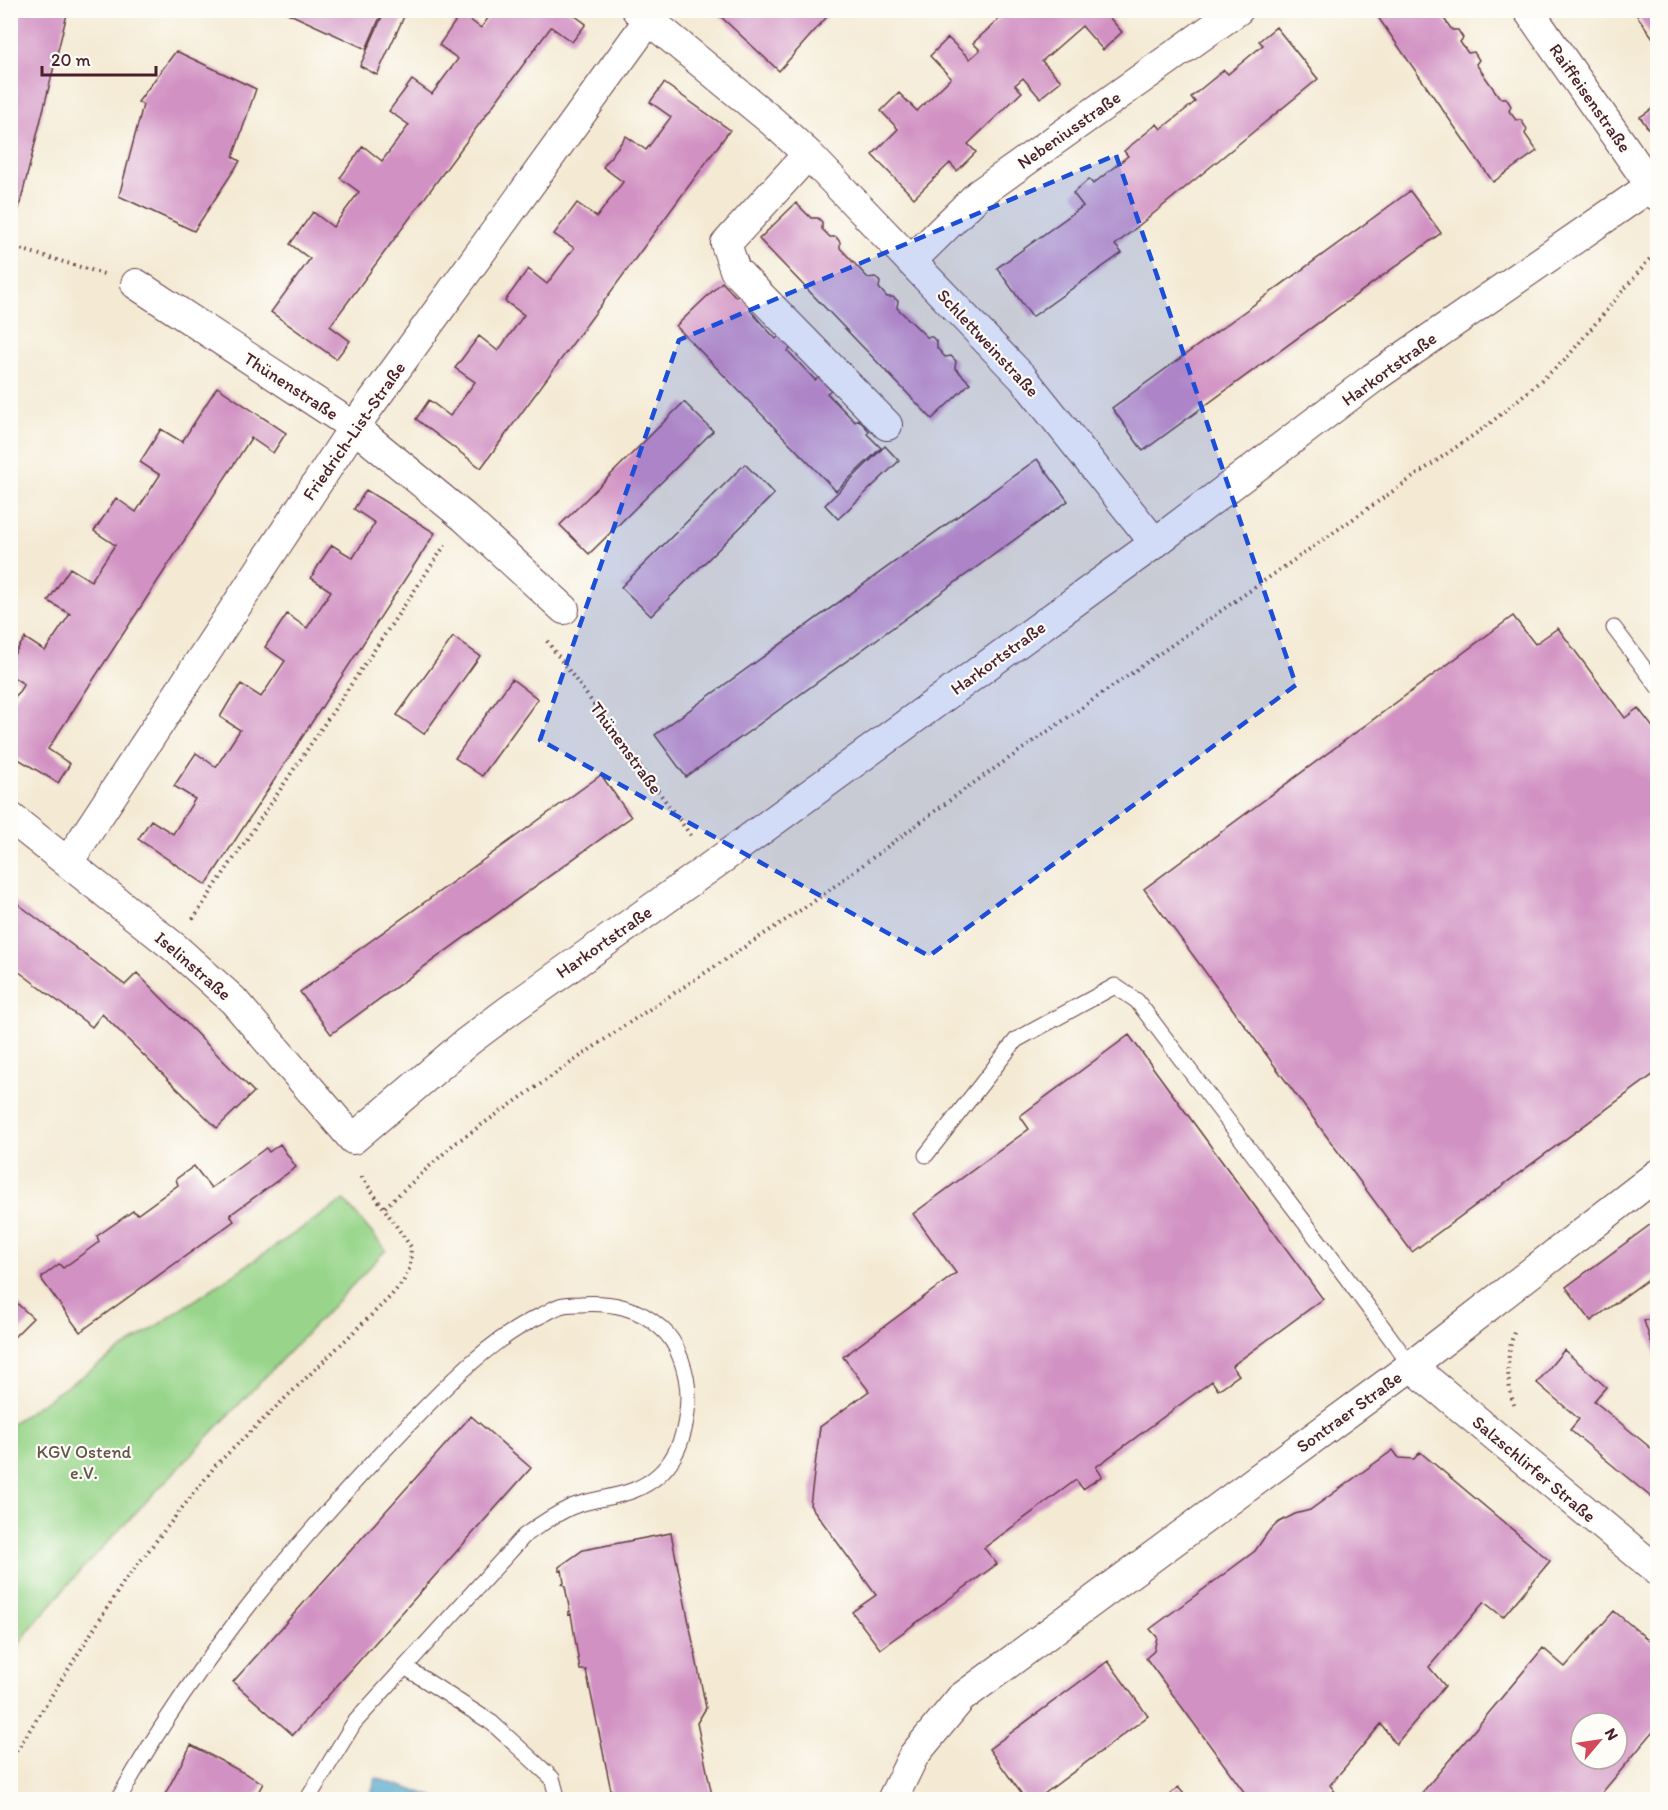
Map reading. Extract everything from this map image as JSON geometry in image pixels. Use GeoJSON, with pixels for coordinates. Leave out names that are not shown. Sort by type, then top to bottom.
{"type":"FeatureCollection","features":[{"type":"Feature","properties":{"kind":"street","name":"Nebeniusstraße"},"geometry":{"type":"LineString","coordinates":[[911,261],[979,194],[1238,10]]}},
{"type":"Feature","properties":{"kind":"street","name":"Raiffeisenstraße"},"geometry":{"type":"LineString","coordinates":[[1528,10],[1654,191]]}},
{"type":"Feature","properties":{"kind":"street","name":"Schlettweinstraße"},"geometry":{"type":"LineString","coordinates":[[647,13],[808,154],[911,261],[1023,378],[1155,543]]}},
{"type":"Feature","properties":{"kind":"street","name":"Friedrich-List-Straße"},"geometry":{"type":"LineString","coordinates":[[68,862],[354,427],[647,13]]}},
{"type":"Feature","properties":{"kind":"street"},"geometry":{"type":"LineString","coordinates":[[808,154],[726,244],[735,270],[887,425]]}},
{"type":"Feature","properties":{"kind":"street","name":"Harkortstraße"},"geometry":{"type":"LineString","coordinates":[[352,1139],[466,1042],[1155,543],[1373,378],[1654,191]]}},
{"type":"Feature","properties":{"kind":"street","name":"Thünenstraße"},"geometry":{"type":"LineString","coordinates":[[136,284],[354,427],[464,517],[564,609]]}},
{"type":"Feature","properties":{"kind":"street","name":"Iselinstraße"},"geometry":{"type":"LineString","coordinates":[[10,817],[174,947],[233,1000],[352,1139]]}},
{"type":"Feature","properties":{"kind":"street","name":"Sontraer Straße"},"geometry":{"type":"LineString","coordinates":[[892,1800],[914,1755],[961,1698],[1411,1366],[1658,1174]]}},
{"type":"Feature","properties":{"kind":"street","name":"Salzschlirfer Straße"},"geometry":{"type":"LineString","coordinates":[[1411,1366],[1658,1571]]}},
{"type":"Feature","properties":{"kind":"lane"},"geometry":{"type":"LineString","coordinates":[[1614,628],[1658,687]]}},
{"type":"Feature","properties":{"kind":"lane"},"geometry":{"type":"LineString","coordinates":[[926,1155],[1016,1040],[1115,986],[1137,1001],[1411,1366]]}},
{"type":"Feature","properties":{"kind":"lane"},"geometry":{"type":"LineString","coordinates":[[118,1800],[143,1754],[241,1614],[344,1492],[446,1385],[498,1341],[534,1318],[564,1305],[597,1303],[624,1306],[649,1317],[667,1333],[680,1355],[688,1388],[688,1418],[677,1454],[660,1473],[636,1490],[572,1507],[550,1518],[524,1536],[354,1723],[308,1800]]}},
{"type":"Feature","properties":{"kind":"lane"},"geometry":{"type":"LineString","coordinates":[[405,1667],[492,1723],[552,1778],[558,1800]]}},
{"type":"Feature","properties":{"kind":"path"},"geometry":{"type":"LineString","coordinates":[[10,246],[136,284]]}},
{"type":"Feature","properties":{"kind":"path"},"geometry":{"type":"LineString","coordinates":[[384,1207],[454,1144],[624,1026],[813,902],[965,789],[1488,425],[1564,361],[1658,249]]}},
{"type":"Feature","properties":{"kind":"path"},"geometry":{"type":"LineString","coordinates":[[174,947],[464,517]]}},
{"type":"Feature","properties":{"kind":"path","name":"Thünenstraße"},"geometry":{"type":"LineString","coordinates":[[546,640],[713,865]]}},
{"type":"Feature","properties":{"kind":"path"},"geometry":{"type":"LineString","coordinates":[[10,1761],[123,1583],[216,1465],[403,1282],[410,1267],[411,1247],[359,1173],[352,1139]]}},
{"type":"Feature","properties":{"kind":"path"},"geometry":{"type":"LineString","coordinates":[[1516,1329],[1510,1344],[1508,1384],[1516,1413]]}},
{"type":"Feature","properties":{"kind":"highlighted area"},"geometry":{"type":"Polygon","coordinates":[[[1116,155],[1296,685],[929,956],[540,740],[679,340],[1116,155]]]}},
{"type":"Feature","properties":{"kind":"green space","name":"KGV Ostend e.V."},"geometry":{"type":"Polygon","coordinates":[[[344,1200],[386,1250],[80,1571],[29,1630],[11,1656],[11,1424],[344,1200]]]}},
{"type":"Feature","properties":{"kind":"water"},"geometry":{"type":"Polygon","coordinates":[[[376,1778],[441,1799],[369,1799],[376,1778]]]}},
{"type":"Feature","properties":{"kind":"building"},"geometry":{"type":"Polygon","coordinates":[[[14,10],[68,10],[19,208],[10,206],[10,25],[14,10]]]}},
{"type":"Feature","properties":{"kind":"building"},"geometry":{"type":"Polygon","coordinates":[[[281,10],[383,10],[366,49],[281,10]]]}},
{"type":"Feature","properties":{"kind":"building"},"geometry":{"type":"Polygon","coordinates":[[[385,10],[407,10],[377,75],[360,66],[385,10]]]}},
{"type":"Feature","properties":{"kind":"building"},"geometry":{"type":"Polygon","coordinates":[[[494,10],[567,10],[586,24],[572,42],[551,27],[330,326],[350,341],[336,359],[271,312],[310,259],[290,244],[313,212],[333,227],[359,192],[340,178],[363,146],[382,161],[409,125],[389,111],[412,80],[432,94],[458,59],[439,45],[461,13],[481,28],[494,10]]]}},
{"type":"Feature","properties":{"kind":"building"},"geometry":{"type":"Polygon","coordinates":[[[724,10],[749,10],[754,15],[758,10],[833,10],[779,71],[719,15],[724,10]]]}},
{"type":"Feature","properties":{"kind":"building"},"geometry":{"type":"Polygon","coordinates":[[[1009,10],[1103,10],[1122,32],[1103,50],[1082,26],[1042,61],[1061,81],[1040,98],[1023,78],[1015,85],[1022,92],[968,144],[976,152],[957,171],[950,163],[914,198],[872,155],[898,129],[881,111],[899,93],[917,111],[951,78],[930,56],[948,38],[970,59],[980,50],[973,43],[1009,10]]]}},
{"type":"Feature","properties":{"kind":"building"},"geometry":{"type":"Polygon","coordinates":[[[1373,10],[1438,10],[1452,30],[1458,30],[1463,38],[1460,42],[1468,53],[1474,52],[1479,60],[1476,64],[1500,98],[1506,98],[1511,106],[1509,111],[1516,120],[1521,120],[1527,129],[1525,134],[1537,151],[1493,182],[1373,10]]]}},
{"type":"Feature","properties":{"kind":"building"},"geometry":{"type":"Polygon","coordinates":[[[1633,10],[1658,10],[1658,35],[1653,38],[1633,10]]]}},
{"type":"Feature","properties":{"kind":"building"},"geometry":{"type":"Polygon","coordinates":[[[1276,27],[1318,79],[1115,245],[1122,253],[1032,317],[997,268],[1083,206],[1073,193],[1089,179],[1093,184],[1128,156],[1124,151],[1157,124],[1161,129],[1195,102],[1191,97],[1224,70],[1228,74],[1263,45],[1259,41],[1276,27]]]}},
{"type":"Feature","properties":{"kind":"building"},"geometry":{"type":"Polygon","coordinates":[[[176,51],[256,89],[233,157],[240,161],[194,231],[119,196],[143,105],[138,102],[176,51]]]}},
{"type":"Feature","properties":{"kind":"building"},"geometry":{"type":"Polygon","coordinates":[[[664,83],[730,130],[481,468],[416,419],[429,400],[450,416],[475,382],[455,368],[479,336],[498,351],[524,315],[505,301],[528,269],[547,284],[574,248],[554,234],[577,203],[597,217],[623,182],[603,167],[626,136],[646,150],[671,117],[650,102],[664,83]]]}},
{"type":"Feature","properties":{"kind":"building"},"geometry":{"type":"Polygon","coordinates":[[[1658,105],[1658,142],[1640,117],[1658,105]]]}},
{"type":"Feature","properties":{"kind":"building"},"geometry":{"type":"Polygon","coordinates":[[[1410,191],[1441,233],[1143,451],[1112,408],[1410,191]]]}},
{"type":"Feature","properties":{"kind":"building"},"geometry":{"type":"Polygon","coordinates":[[[796,203],[811,218],[818,218],[822,222],[822,229],[830,237],[836,237],[840,242],[840,248],[868,278],[875,277],[880,282],[879,288],[887,297],[893,297],[898,301],[897,308],[927,337],[932,337],[937,342],[937,348],[945,357],[951,356],[956,361],[955,368],[970,383],[932,419],[759,239],[796,203]]]}},
{"type":"Feature","properties":{"kind":"building"},"geometry":{"type":"Polygon","coordinates":[[[722,282],[736,297],[739,294],[752,307],[750,310],[762,324],[776,339],[779,336],[791,348],[788,351],[815,380],[819,377],[831,390],[827,393],[855,422],[858,419],[869,431],[867,434],[881,448],[836,491],[676,326],[722,282]]]}},
{"type":"Feature","properties":{"kind":"building"},"geometry":{"type":"Polygon","coordinates":[[[217,387],[286,433],[273,453],[251,438],[48,749],[70,764],[58,783],[10,754],[10,705],[24,684],[10,675],[10,660],[25,638],[45,651],[70,614],[48,601],[70,568],[91,581],[115,545],[94,531],[116,498],[136,512],[160,475],[140,462],[161,429],[182,442],[217,387]]]}},
{"type":"Feature","properties":{"kind":"building"},"geometry":{"type":"Polygon","coordinates":[[[684,402],[713,431],[589,554],[560,525],[684,402]]]}},
{"type":"Feature","properties":{"kind":"building"},"geometry":{"type":"Polygon","coordinates":[[[885,446],[899,461],[838,519],[825,505],[885,446]]]}},
{"type":"Feature","properties":{"kind":"building"},"geometry":{"type":"Polygon","coordinates":[[[1037,459],[1068,501],[686,777],[655,735],[1037,459]]]}},
{"type":"Feature","properties":{"kind":"building"},"geometry":{"type":"Polygon","coordinates":[[[745,464],[774,494],[651,616],[621,587],[745,464]]]}},
{"type":"Feature","properties":{"kind":"building"},"geometry":{"type":"Polygon","coordinates":[[[366,490],[435,533],[206,885],[138,839],[151,820],[173,834],[195,799],[174,786],[196,753],[216,767],[240,730],[220,717],[230,700],[241,684],[261,697],[285,661],[265,647],[287,614],[307,628],[331,591],[311,578],[321,561],[332,545],[353,558],[375,523],[354,509],[366,490]]]}},
{"type":"Feature","properties":{"kind":"building"},"geometry":{"type":"Polygon","coordinates":[[[1513,616],[1535,644],[1558,628],[1625,718],[1638,708],[1658,734],[1658,1071],[1412,1252],[1144,889],[1513,616]]]}},
{"type":"Feature","properties":{"kind":"building"},"geometry":{"type":"Polygon","coordinates":[[[453,637],[480,656],[424,734],[397,715],[453,637]]]}},
{"type":"Feature","properties":{"kind":"building"},"geometry":{"type":"Polygon","coordinates":[[[512,679],[538,699],[482,776],[455,758],[512,679]]]}},
{"type":"Feature","properties":{"kind":"building"},"geometry":{"type":"Polygon","coordinates":[[[601,775],[631,817],[331,1034],[300,992],[601,775]]]}},
{"type":"Feature","properties":{"kind":"building"},"geometry":{"type":"Polygon","coordinates":[[[10,898],[125,985],[137,973],[254,1092],[217,1128],[102,1014],[92,1027],[10,965],[10,898]]]}},
{"type":"Feature","properties":{"kind":"building"},"geometry":{"type":"Polygon","coordinates":[[[1129,1035],[1323,1299],[1232,1366],[1239,1375],[1218,1390],[1212,1381],[1096,1467],[1102,1476],[1083,1489],[1076,1480],[984,1548],[997,1564],[880,1649],[852,1612],[876,1595],[810,1505],[820,1427],[869,1391],[843,1357],[956,1273],[913,1214],[1029,1129],[1020,1116],[1129,1035]]]}},
{"type":"Feature","properties":{"kind":"building"},"geometry":{"type":"Polygon","coordinates":[[[280,1144],[296,1167],[230,1215],[234,1221],[80,1332],[42,1277],[59,1264],[63,1268],[99,1242],[97,1236],[133,1211],[138,1214],[178,1185],[176,1179],[194,1166],[211,1188],[266,1148],[269,1152],[280,1144]]]}},
{"type":"Feature","properties":{"kind":"building"},"geometry":{"type":"Polygon","coordinates":[[[1658,1219],[1658,1272],[1591,1321],[1566,1287],[1658,1219]]]}},
{"type":"Feature","properties":{"kind":"building"},"geometry":{"type":"Polygon","coordinates":[[[10,1297],[33,1318],[10,1341],[10,1297]]]}},
{"type":"Feature","properties":{"kind":"building"},"geometry":{"type":"Polygon","coordinates":[[[1658,1316],[1658,1359],[1657,1359],[1644,1321],[1658,1316]]]}},
{"type":"Feature","properties":{"kind":"building"},"geometry":{"type":"Polygon","coordinates":[[[1564,1350],[1606,1387],[1594,1401],[1658,1454],[1658,1503],[1570,1430],[1579,1419],[1537,1383],[1564,1350]]]}},
{"type":"Feature","properties":{"kind":"building"},"geometry":{"type":"Polygon","coordinates":[[[471,1416],[531,1468],[293,1735],[233,1682],[471,1416]]]}},
{"type":"Feature","properties":{"kind":"building"},"geometry":{"type":"Polygon","coordinates":[[[1393,1450],[1399,1458],[1414,1459],[1420,1452],[1550,1561],[1503,1617],[1484,1602],[1429,1667],[1445,1686],[1396,1744],[1381,1724],[1330,1785],[1341,1800],[1250,1800],[1146,1658],[1154,1651],[1157,1637],[1150,1629],[1255,1551],[1268,1532],[1279,1522],[1310,1510],[1393,1450]]]}},
{"type":"Feature","properties":{"kind":"building"},"geometry":{"type":"Polygon","coordinates":[[[671,1533],[706,1708],[697,1723],[713,1800],[613,1800],[586,1670],[580,1670],[571,1614],[568,1615],[570,1612],[565,1586],[562,1584],[564,1583],[562,1570],[559,1571],[559,1567],[583,1550],[671,1533]]]}},
{"type":"Feature","properties":{"kind":"building"},"geometry":{"type":"Polygon","coordinates":[[[1614,1611],[1658,1648],[1658,1726],[1629,1761],[1629,1711],[1569,1711],[1569,1771],[1620,1771],[1596,1800],[1416,1800],[1543,1648],[1565,1667],[1614,1611]]]}},
{"type":"Feature","properties":{"kind":"building"},"geometry":{"type":"Polygon","coordinates":[[[1108,1661],[1148,1716],[1036,1800],[1026,1800],[989,1749],[1108,1661]]]}},
{"type":"Feature","properties":{"kind":"building"},"geometry":{"type":"Polygon","coordinates":[[[191,1745],[263,1783],[254,1800],[162,1800],[191,1745]]]}},
{"type":"Feature","properties":{"kind":"building"},"geometry":{"type":"Polygon","coordinates":[[[1178,1787],[1189,1800],[1164,1800],[1178,1787]]]}}]}
